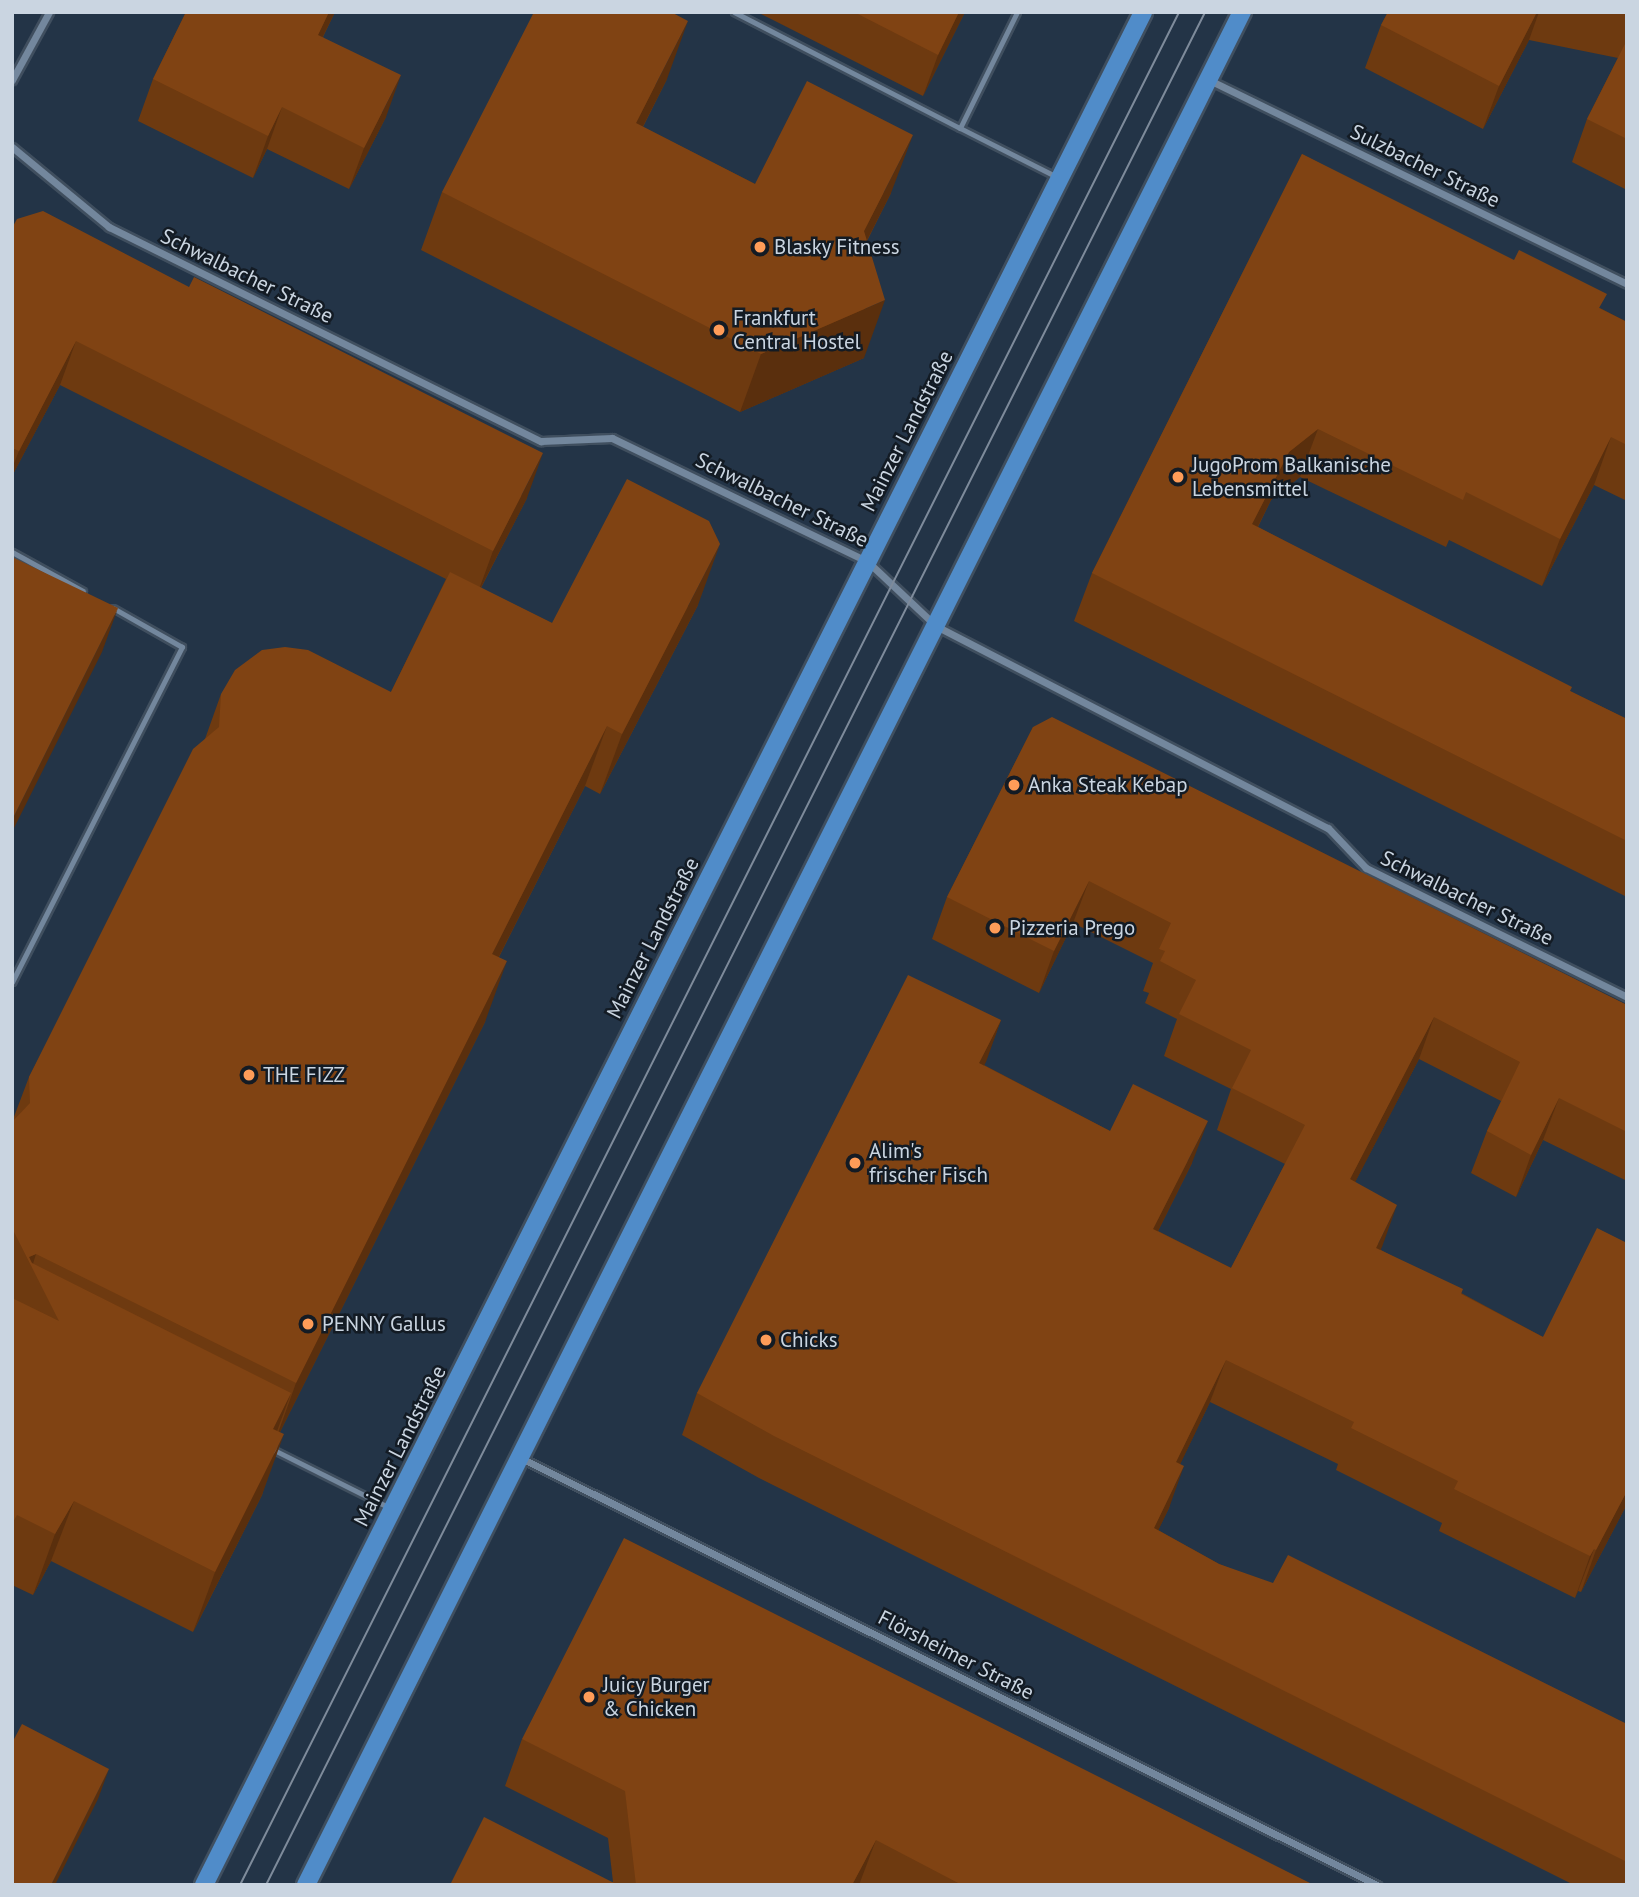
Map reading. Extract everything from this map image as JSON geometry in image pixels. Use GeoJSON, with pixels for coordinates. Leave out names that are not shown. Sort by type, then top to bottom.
{"type":"FeatureCollection","features":[{"type":"Feature","properties":{"kind":"main road","name":"Mainzer Landstraße"},"geometry":{"type":"LineString","coordinates":[[204,1885],[1143,12]]}},
{"type":"Feature","properties":{"kind":"main road"},"geometry":{"type":"LineString","coordinates":[[306,1885],[936,625],[978,535],[1242,12]]}},
{"type":"Feature","properties":{"kind":"street"},"geometry":{"type":"LineString","coordinates":[[12,80],[49,12]]}},
{"type":"Feature","properties":{"kind":"street","name":"Sulzbacher Straße"},"geometry":{"type":"LineString","coordinates":[[1209,79],[1627,284]]}},
{"type":"Feature","properties":{"kind":"street","name":"Schwalbacher Straße"},"geometry":{"type":"LineString","coordinates":[[12,147],[109,227],[541,441],[612,438],[867,561],[936,625],[1328,828],[1366,868],[1627,997]]}},
{"type":"Feature","properties":{"kind":"street","name":"Flörsheimer Straße"},"geometry":{"type":"LineString","coordinates":[[520,1458],[1377,1885]]}},
{"type":"Feature","properties":{"kind":"lane"},"geometry":{"type":"LineString","coordinates":[[734,12],[1060,178]]}},
{"type":"Feature","properties":{"kind":"lane"},"geometry":{"type":"LineString","coordinates":[[960,128],[1017,12]]}},
{"type":"Feature","properties":{"kind":"lane"},"geometry":{"type":"LineString","coordinates":[[12,552],[85,593]]}},
{"type":"Feature","properties":{"kind":"lane"},"geometry":{"type":"LineString","coordinates":[[12,982],[182,647],[109,606]]}},
{"type":"Feature","properties":{"kind":"lane"},"geometry":{"type":"LineString","coordinates":[[269,1448],[393,1510]]}},
{"type":"Feature","properties":{"kind":"building"},"geometry":{"type":"Polygon","coordinates":[[[186,12],[329,12],[318,35],[401,75],[364,148],[282,107],[268,136],[153,79],[186,12]]]}},
{"type":"Feature","properties":{"kind":"building"},"geometry":{"type":"Polygon","coordinates":[[[534,12],[671,12],[688,21],[636,123],[755,184],[807,81],[913,135],[864,231],[885,300],[761,354],[442,192],[534,12]]]}},
{"type":"Feature","properties":{"kind":"building"},"geometry":{"type":"Polygon","coordinates":[[[854,12],[959,12],[938,55],[854,12]]]}},
{"type":"Feature","properties":{"kind":"building"},"geometry":{"type":"Polygon","coordinates":[[[1388,12],[1537,12],[1499,86],[1381,25],[1388,12]]]}},
{"type":"Feature","properties":{"kind":"building"},"geometry":{"type":"Polygon","coordinates":[[[1627,40],[1627,139],[1587,119],[1627,40]]]}},
{"type":"Feature","properties":{"kind":"building"},"geometry":{"type":"Polygon","coordinates":[[[1302,154],[1514,260],[1519,250],[1607,294],[1599,308],[1627,322],[1627,445],[1611,437],[1560,539],[1466,492],[1463,500],[1318,429],[1289,452],[1252,524],[1572,687],[1570,691],[1627,719],[1627,841],[1092,573],[1302,154]]]}},
{"type":"Feature","properties":{"kind":"building"},"geometry":{"type":"Polygon","coordinates":[[[43,211],[189,287],[194,277],[543,453],[493,551],[76,341],[19,451],[12,448],[12,228],[17,219],[43,211]]]}},
{"type":"Feature","properties":{"kind":"building","name":"THE FIZZ"},"geometry":{"type":"Polygon","coordinates":[[[627,479],[709,521],[720,544],[622,734],[607,726],[492,954],[507,961],[296,1383],[36,1254],[29,1257],[32,1263],[291,1393],[273,1429],[284,1434],[215,1572],[74,1501],[55,1534],[17,1515],[12,1524],[12,1298],[59,1321],[12,1228],[12,1122],[30,1103],[29,1077],[193,749],[219,727],[221,694],[235,670],[262,650],[285,647],[308,650],[391,692],[450,572],[552,623],[627,479]]]}},
{"type":"Feature","properties":{"kind":"building"},"geometry":{"type":"Polygon","coordinates":[[[12,557],[118,608],[12,820],[12,557]]]}},
{"type":"Feature","properties":{"kind":"building"},"geometry":{"type":"Polygon","coordinates":[[[1052,717],[1627,1005],[1627,1132],[1559,1098],[1531,1155],[1487,1131],[1520,1062],[1434,1017],[1350,1179],[1397,1205],[1376,1248],[1463,1289],[1461,1294],[1543,1337],[1597,1228],[1627,1243],[1627,1491],[1596,1550],[1594,1549],[1590,1556],[1454,1489],[1458,1481],[1351,1428],[1354,1422],[1226,1360],[1176,1462],[1184,1466],[1154,1528],[1219,1564],[1273,1583],[1288,1555],[1627,1724],[1627,1862],[774,1436],[697,1393],[908,975],[1001,1020],[979,1063],[1110,1131],[1133,1084],[1208,1121],[1153,1229],[1231,1268],[1305,1125],[1232,1088],[1251,1050],[1179,1014],[1196,980],[1160,961],[1165,951],[1159,949],[1171,923],[1089,881],[1054,951],[947,897],[1033,727],[1052,717]]]}},
{"type":"Feature","properties":{"kind":"building"},"geometry":{"type":"Polygon","coordinates":[[[624,1538],[1314,1885],[962,1885],[876,1840],[852,1885],[636,1885],[625,1791],[522,1739],[624,1538]]]}},
{"type":"Feature","properties":{"kind":"building"},"geometry":{"type":"Polygon","coordinates":[[[22,1724],[109,1769],[51,1885],[12,1885],[12,1743],[22,1724]]]}},
{"type":"Feature","properties":{"kind":"building"},"geometry":{"type":"Polygon","coordinates":[[[484,1817],[618,1885],[450,1885],[484,1817]]]}},
{"type":"Feature","properties":{"kind":"tram line"},"geometry":{"type":"LineString","coordinates":[[240,1885],[1179,12]]}},
{"type":"Feature","properties":{"kind":"tram line"},"geometry":{"type":"LineString","coordinates":[[266,1885],[1205,12]]}},
{"type":"Feature","properties":{"kind":"place","name":"Blasky Fitness"},"geometry":{"type":"Point","coordinates":[760,247]}},
{"type":"Feature","properties":{"kind":"place","name":"Frankfurt Central Hostel"},"geometry":{"type":"Point","coordinates":[719,330]}},
{"type":"Feature","properties":{"kind":"place","name":"JugoProm Balkanische Lebensmittel"},"geometry":{"type":"Point","coordinates":[1178,477]}},
{"type":"Feature","properties":{"kind":"place","name":"Anka Steak Kebap"},"geometry":{"type":"Point","coordinates":[1014,785]}},
{"type":"Feature","properties":{"kind":"place","name":"Pizzeria Prego"},"geometry":{"type":"Point","coordinates":[995,928]}},
{"type":"Feature","properties":{"kind":"place","name":"THE FIZZ"},"geometry":{"type":"Point","coordinates":[249,1075]}},
{"type":"Feature","properties":{"kind":"place","name":"Alim's frischer Fisch"},"geometry":{"type":"Point","coordinates":[855,1163]}},
{"type":"Feature","properties":{"kind":"place","name":"PENNY Gallus"},"geometry":{"type":"Point","coordinates":[308,1324]}},
{"type":"Feature","properties":{"kind":"place","name":"Chicks"},"geometry":{"type":"Point","coordinates":[766,1340]}},
{"type":"Feature","properties":{"kind":"place","name":"Juicy Burger & Chicken"},"geometry":{"type":"Point","coordinates":[589,1697]}}]}
